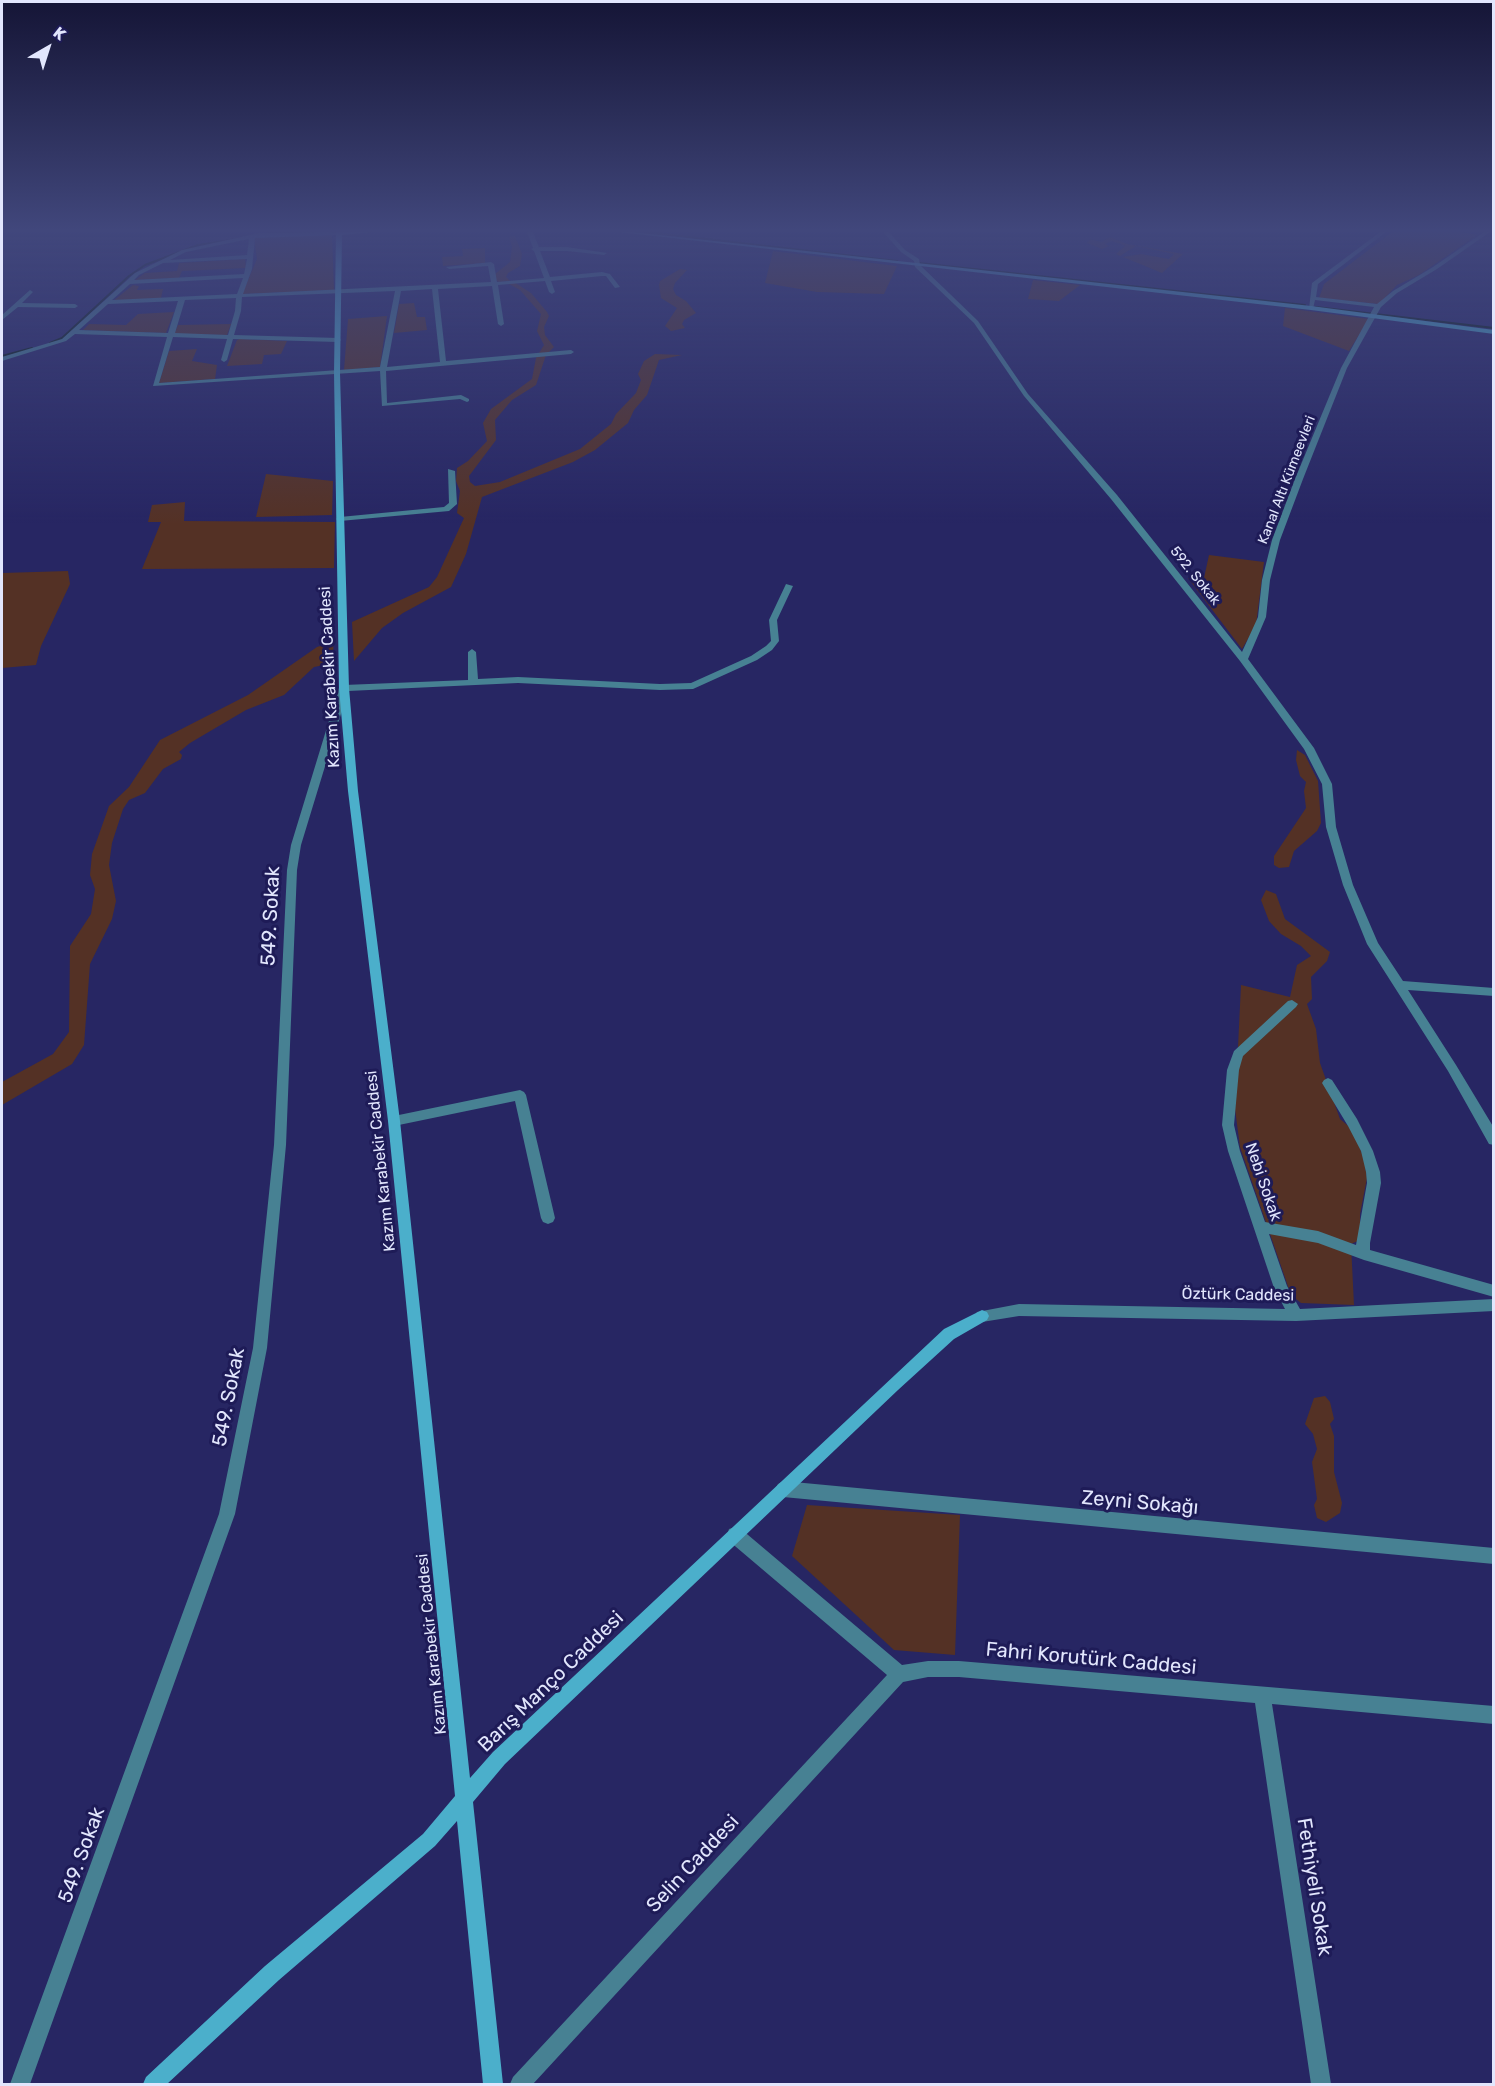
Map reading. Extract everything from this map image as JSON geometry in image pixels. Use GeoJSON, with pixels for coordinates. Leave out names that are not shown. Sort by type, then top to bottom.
{"type":"FeatureCollection","features":[{"type":"Feature","properties":{"kind":"street"},"geometry":{"type":"LineString","coordinates":[[2,359],[56,344],[79,329]]}},
{"type":"Feature","properties":{"kind":"street"},"geometry":{"type":"LineString","coordinates":[[173,329],[154,385],[337,373],[571,352]]}},
{"type":"Feature","properties":{"kind":"street"},"geometry":{"type":"LineString","coordinates":[[224,360],[233,329]]}},
{"type":"Feature","properties":{"kind":"street","name":"Kazım Karabekir Caddesi"},"geometry":{"type":"LineString","coordinates":[[338,329],[344,688],[353,791],[394,1121],[493,2085]]}},
{"type":"Feature","properties":{"kind":"street"},"geometry":{"type":"LineString","coordinates":[[390,329],[383,368],[384,405],[461,397],[466,400]]}},
{"type":"Feature","properties":{"kind":"street"},"geometry":{"type":"LineString","coordinates":[[440,329],[443,362]]}},
{"type":"Feature","properties":{"kind":"street","name":"592. Sokak"},"geometry":{"type":"LineString","coordinates":[[982,329],[1026,395],[1114,497],[1243,659],[1309,748],[1327,784],[1332,827],[1345,875],[1373,944],[1494,1140]]}},
{"type":"Feature","properties":{"kind":"street","name":"Kanal Altı Kümeevleri"},"geometry":{"type":"LineString","coordinates":[[1243,659],[1262,617],[1266,580],[1276,540],[1299,478],[1344,368],[1366,329]]}},
{"type":"Feature","properties":{"kind":"street"},"geometry":{"type":"LineString","coordinates":[[1474,329],[1494,332]]}},
{"type":"Feature","properties":{"kind":"street"},"geometry":{"type":"LineString","coordinates":[[76,332],[338,340]]}},
{"type":"Feature","properties":{"kind":"street"},"geometry":{"type":"LineString","coordinates":[[340,519],[446,509],[453,504],[451,471]]}},
{"type":"Feature","properties":{"kind":"street"},"geometry":{"type":"LineString","coordinates":[[344,688],[473,681],[570,681],[676,687],[701,684],[754,658],[769,648],[775,641],[773,620],[789,586]]}},
{"type":"Feature","properties":{"kind":"street"},"geometry":{"type":"LineString","coordinates":[[472,652],[473,681]]}},
{"type":"Feature","properties":{"kind":"street","name":"549. Sokak"},"geometry":{"type":"LineString","coordinates":[[20,2085],[227,1514],[256,1370],[264,1313],[280,1145],[292,870],[296,844],[344,688]]}},
{"type":"Feature","properties":{"kind":"street"},"geometry":{"type":"LineString","coordinates":[[1400,986],[1494,992]]}},
{"type":"Feature","properties":{"kind":"street","name":"Nebi Sokak"},"geometry":{"type":"LineString","coordinates":[[1293,1004],[1238,1054],[1233,1070],[1228,1125],[1234,1151],[1281,1288],[1296,1315]]}},
{"type":"Feature","properties":{"kind":"street"},"geometry":{"type":"LineString","coordinates":[[1328,1083],[1353,1123],[1367,1151],[1373,1172],[1374,1183],[1362,1243],[1364,1254]]}},
{"type":"Feature","properties":{"kind":"street"},"geometry":{"type":"LineString","coordinates":[[394,1121],[520,1095],[548,1218]]}},
{"type":"Feature","properties":{"kind":"street"},"geometry":{"type":"LineString","coordinates":[[1261,1227],[1318,1237],[1364,1254],[1494,1291]]}},
{"type":"Feature","properties":{"kind":"street","name":"Öztürk Caddesi"},"geometry":{"type":"LineString","coordinates":[[982,1316],[1019,1310],[1296,1315],[1494,1305]]}},
{"type":"Feature","properties":{"kind":"street","name":"Barış Manço Caddesi"},"geometry":{"type":"LineString","coordinates":[[153,2085],[272,1972],[429,1840],[499,1758],[950,1334],[982,1316]]}},
{"type":"Feature","properties":{"kind":"street","name":"Zeyni Sokağı"},"geometry":{"type":"LineString","coordinates":[[783,1489],[1494,1556]]}},
{"type":"Feature","properties":{"kind":"street"},"geometry":{"type":"LineString","coordinates":[[735,1535],[899,1674]]}},
{"type":"Feature","properties":{"kind":"street","name":"Fahri Korutürk Caddesi"},"geometry":{"type":"LineString","coordinates":[[899,1674],[928,1669],[959,1669],[1494,1715]]}},
{"type":"Feature","properties":{"kind":"street","name":"Selin Caddesi"},"geometry":{"type":"LineString","coordinates":[[520,2085],[899,1674]]}},
{"type":"Feature","properties":{"kind":"street","name":"Fethiyeli Sokak"},"geometry":{"type":"LineString","coordinates":[[1262,1695],[1321,2085]]}},
{"type":"Feature","properties":{"kind":"shaded area"},"geometry":{"type":"Polygon","coordinates":[[[84,329],[167,329],[166,333],[84,329]]]}},
{"type":"Feature","properties":{"kind":"shaded area"},"geometry":{"type":"Polygon","coordinates":[[[176,329],[229,329],[227,335],[174,334],[176,329]]]}},
{"type":"Feature","properties":{"kind":"shaded area"},"geometry":{"type":"Polygon","coordinates":[[[347,329],[385,329],[380,367],[344,370],[347,329]]]}},
{"type":"Feature","properties":{"kind":"shaded area"},"geometry":{"type":"Polygon","coordinates":[[[395,329],[427,330],[394,333],[395,329]]]}},
{"type":"Feature","properties":{"kind":"shaded area"},"geometry":{"type":"Polygon","coordinates":[[[544,329],[545,335],[554,347],[546,355],[536,385],[512,400],[495,420],[496,440],[469,476],[470,482],[475,486],[500,482],[580,449],[611,424],[616,414],[636,393],[641,380],[638,374],[644,361],[655,354],[682,355],[659,360],[647,395],[634,410],[628,423],[595,450],[573,462],[482,497],[466,554],[451,587],[403,613],[382,628],[354,661],[352,622],[429,587],[437,577],[464,518],[457,513],[460,491],[456,481],[457,468],[468,461],[487,441],[483,423],[491,409],[532,379],[536,358],[544,345],[537,331],[544,329]]]}},
{"type":"Feature","properties":{"kind":"shaded area"},"geometry":{"type":"Polygon","coordinates":[[[1292,329],[1363,329],[1349,351],[1292,329]]]}},
{"type":"Feature","properties":{"kind":"shaded area"},"geometry":{"type":"Polygon","coordinates":[[[237,340],[287,341],[281,354],[264,355],[262,364],[227,366],[237,340]]]}},
{"type":"Feature","properties":{"kind":"shaded area"},"geometry":{"type":"Polygon","coordinates":[[[197,349],[192,361],[217,365],[215,379],[159,383],[169,351],[197,349]]]}},
{"type":"Feature","properties":{"kind":"shaded area"},"geometry":{"type":"Polygon","coordinates":[[[266,474],[333,481],[332,515],[256,517],[266,474]]]}},
{"type":"Feature","properties":{"kind":"shaded area"},"geometry":{"type":"Polygon","coordinates":[[[185,502],[184,521],[335,522],[334,568],[142,569],[161,522],[148,522],[152,505],[185,502]]]}},
{"type":"Feature","properties":{"kind":"shaded area"},"geometry":{"type":"Polygon","coordinates":[[[1209,555],[1264,562],[1256,625],[1242,649],[1188,578],[1204,578],[1209,555]]]}},
{"type":"Feature","properties":{"kind":"shaded area"},"geometry":{"type":"Polygon","coordinates":[[[68,571],[70,584],[41,646],[36,665],[2,668],[2,573],[68,571]]]}},
{"type":"Feature","properties":{"kind":"shaded area"},"geometry":{"type":"Polygon","coordinates":[[[333,642],[334,663],[314,667],[284,695],[246,710],[190,743],[179,752],[182,755],[181,759],[163,769],[145,793],[129,800],[123,809],[112,843],[109,865],[116,901],[112,919],[90,964],[84,1045],[72,1064],[2,1105],[2,1082],[53,1054],[69,1032],[70,946],[91,914],[95,889],[90,875],[92,854],[109,806],[129,787],[160,740],[248,695],[317,647],[333,642]]]}},
{"type":"Feature","properties":{"kind":"shaded area"},"geometry":{"type":"Polygon","coordinates":[[[1297,750],[1305,755],[1318,781],[1321,823],[1317,831],[1294,851],[1289,867],[1279,868],[1274,865],[1274,856],[1306,808],[1304,791],[1306,782],[1300,776],[1296,760],[1297,750]]]}},
{"type":"Feature","properties":{"kind":"shaded area"},"geometry":{"type":"Polygon","coordinates":[[[1266,890],[1276,894],[1285,919],[1330,952],[1327,961],[1311,977],[1312,999],[1307,1004],[1316,1029],[1320,1063],[1340,1119],[1353,1130],[1364,1159],[1367,1178],[1360,1214],[1360,1240],[1351,1244],[1354,1305],[1301,1303],[1291,1295],[1240,1147],[1235,1109],[1241,985],[1290,997],[1297,965],[1311,956],[1301,946],[1281,934],[1269,921],[1261,900],[1266,890]]]}},
{"type":"Feature","properties":{"kind":"shaded area"},"geometry":{"type":"Polygon","coordinates":[[[1325,1396],[1330,1402],[1334,1419],[1330,1424],[1334,1436],[1334,1472],[1342,1503],[1340,1513],[1326,1522],[1317,1518],[1314,1505],[1317,1499],[1312,1462],[1317,1449],[1313,1434],[1305,1424],[1314,1398],[1325,1396]]]}},
{"type":"Feature","properties":{"kind":"shaded area"},"geometry":{"type":"Polygon","coordinates":[[[807,1505],[960,1515],[955,1655],[894,1650],[792,1556],[807,1505]]]}},
{"type":"Feature","properties":{"kind":"waterway"},"geometry":{"type":"LineString","coordinates":[[50,343],[62,338],[71,329]]}},
{"type":"Feature","properties":{"kind":"waterway"},"geometry":{"type":"LineString","coordinates":[[2,356],[32,348]]}}]}
